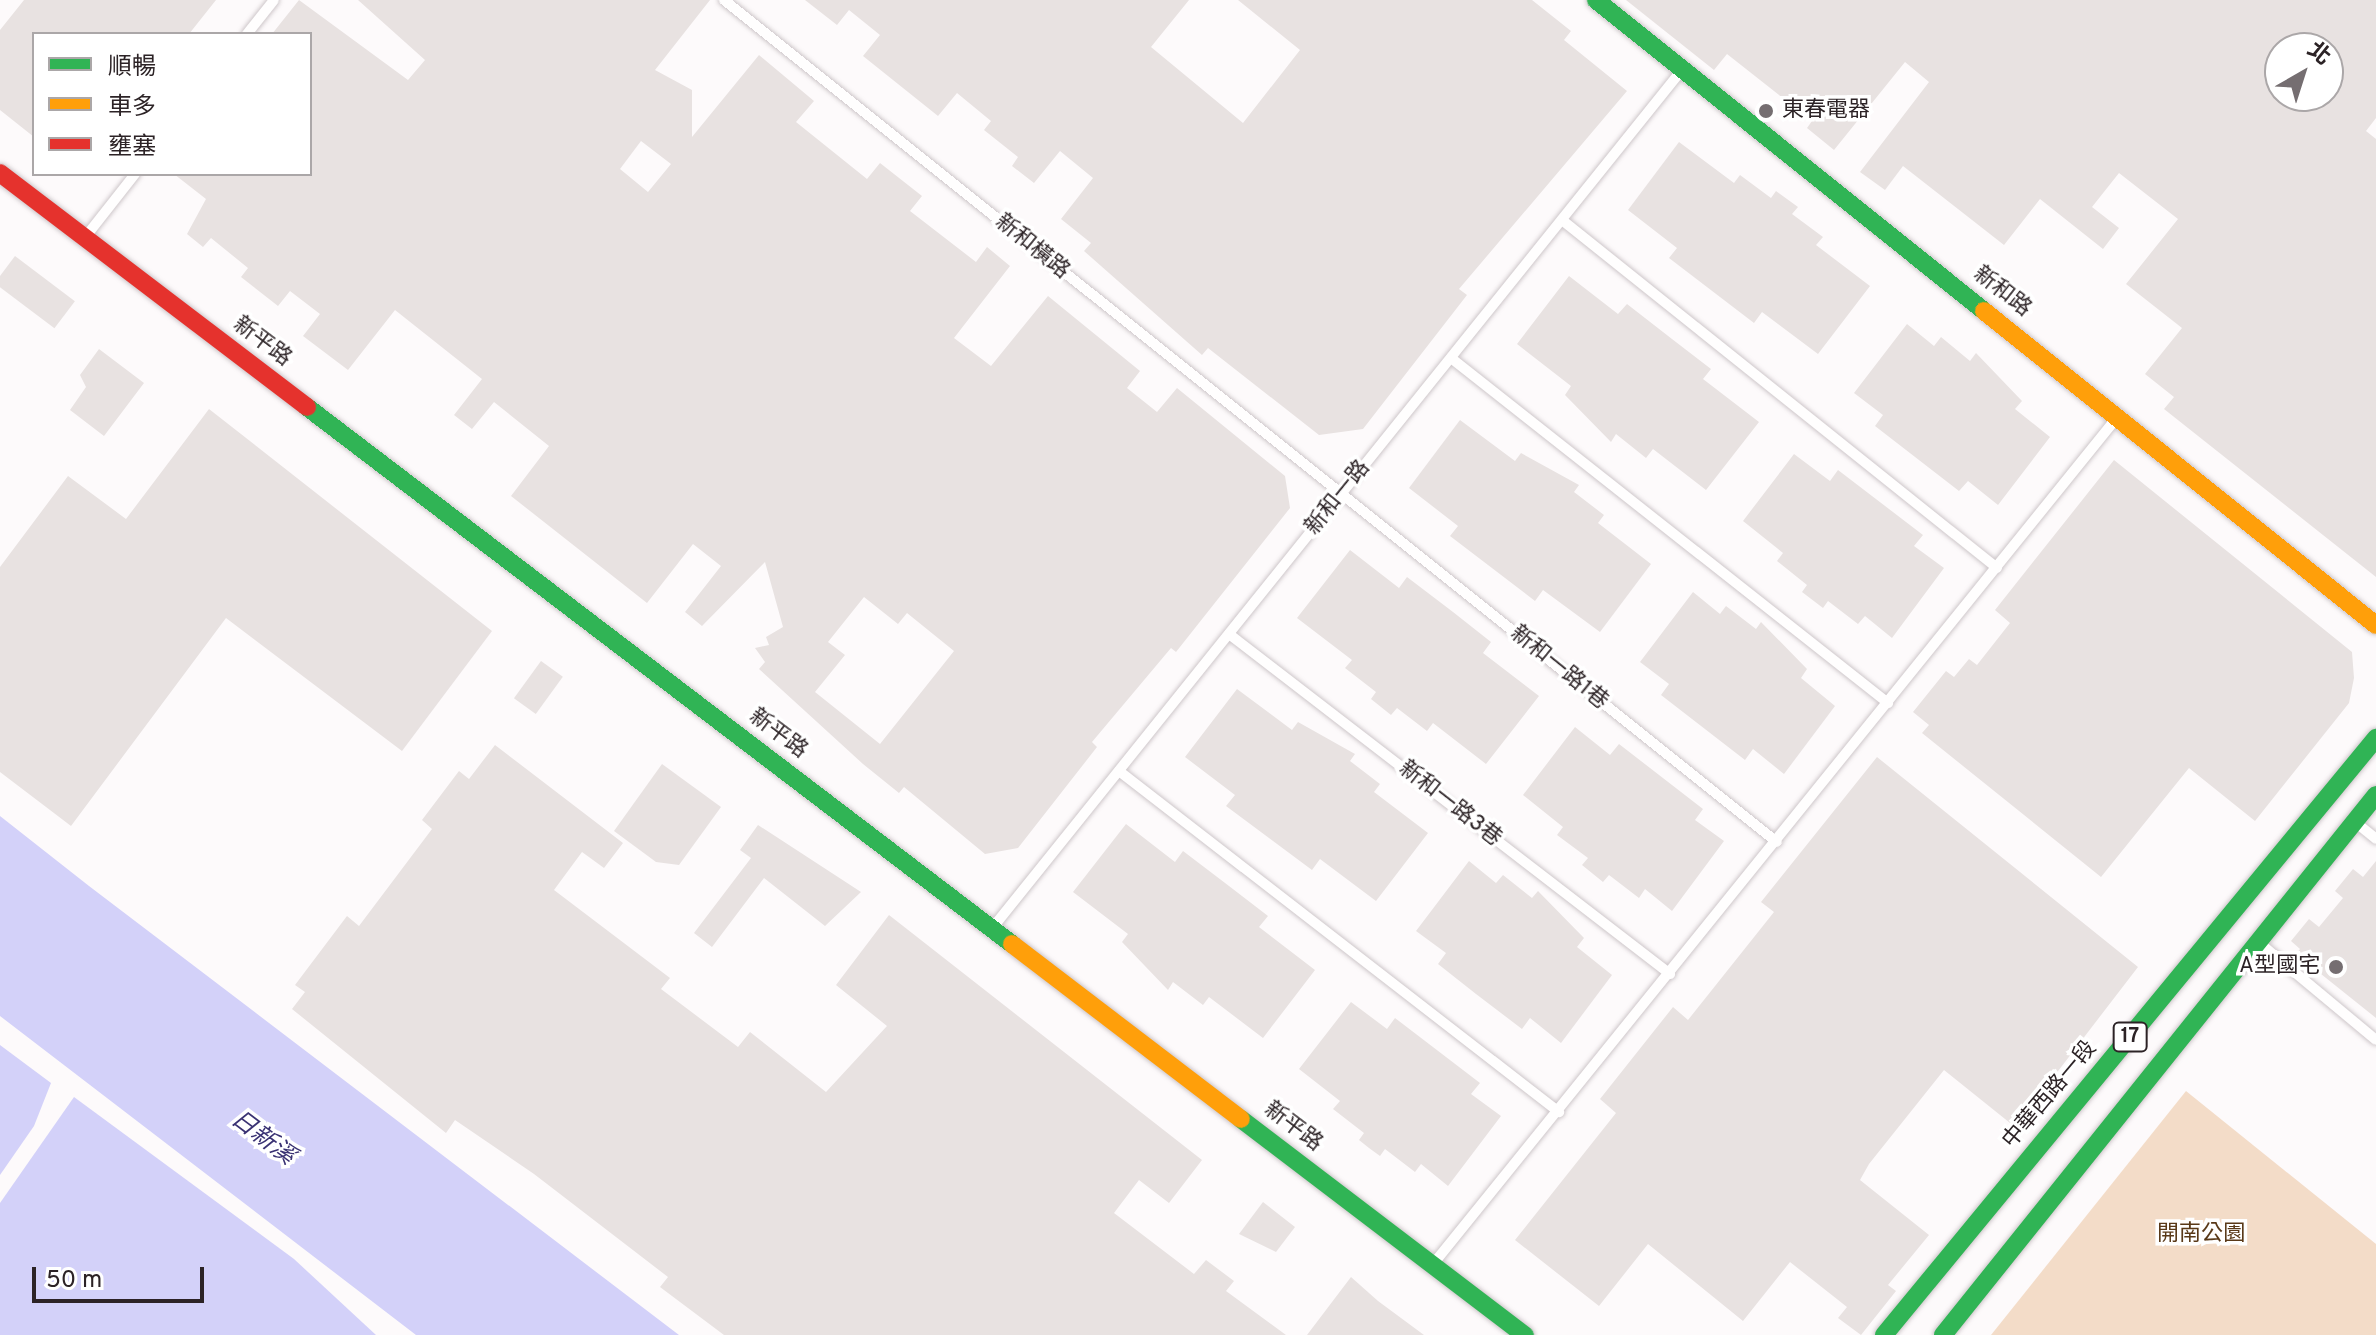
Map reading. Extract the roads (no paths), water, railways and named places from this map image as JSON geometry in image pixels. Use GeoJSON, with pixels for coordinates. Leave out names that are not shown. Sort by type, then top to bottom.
{"type":"FeatureCollection","features":[{"type":"Feature","properties":{"kind":"street","name":"新和路"},"geometry":{"type":"LineString","coordinates":[[1596,0],[2376,625]]}},
{"type":"Feature","properties":{"kind":"street","name":"新平路"},"geometry":{"type":"LineString","coordinates":[[0,173],[1525,1335]]}},
{"type":"Feature","properties":{"kind":"street","name":"中華西路一段"},"geometry":{"type":"LineString","coordinates":[[1884,1335],[2376,738]]}},
{"type":"Feature","properties":{"kind":"street","name":"17"},"geometry":{"type":"LineString","coordinates":[[1943,1335],[2376,795]]}},
{"type":"Feature","properties":{"kind":"lane"},"geometry":{"type":"LineString","coordinates":[[249,32],[274,0]]}},
{"type":"Feature","properties":{"kind":"lane","name":"新和橫路"},"geometry":{"type":"LineString","coordinates":[[724,0],[1341,495]]}},
{"type":"Feature","properties":{"kind":"lane","name":"新和一路"},"geometry":{"type":"LineString","coordinates":[[993,927],[1683,69]]}},
{"type":"Feature","properties":{"kind":"lane"},"geometry":{"type":"LineString","coordinates":[[84,238],[133,176]]}},
{"type":"Feature","properties":{"kind":"lane"},"geometry":{"type":"LineString","coordinates":[[1562,220],[1997,568]]}},
{"type":"Feature","properties":{"kind":"lane"},"geometry":{"type":"LineString","coordinates":[[1451,358],[1888,703]]}},
{"type":"Feature","properties":{"kind":"lane"},"geometry":{"type":"LineString","coordinates":[[1433,1265],[2119,416]]}},
{"type":"Feature","properties":{"kind":"lane","name":"新和一路1巷"},"geometry":{"type":"LineString","coordinates":[[1341,495],[1777,842]]}},
{"type":"Feature","properties":{"kind":"lane","name":"新和一路3巷"},"geometry":{"type":"LineString","coordinates":[[1229,634],[1670,974]]}},
{"type":"Feature","properties":{"kind":"lane"},"geometry":{"type":"LineString","coordinates":[[1119,771],[1559,1112]]}},
{"type":"Feature","properties":{"kind":"lane"},"geometry":{"type":"LineString","coordinates":[[2354,821],[2376,839]]}},
{"type":"Feature","properties":{"kind":"lane"},"geometry":{"type":"LineString","coordinates":[[2258,941],[2376,1040]]}},
{"type":"Feature","properties":{"kind":"water","name":"日新溪"},"geometry":{"type":"Polygon","coordinates":[[[0,816],[679,1335],[416,1335],[0,1016],[0,816]]]}},
{"type":"Feature","properties":{"kind":"water"},"geometry":{"type":"Polygon","coordinates":[[[0,1045],[51,1083],[34,1126],[0,1175],[0,1045]]]}},
{"type":"Feature","properties":{"kind":"water"},"geometry":{"type":"Polygon","coordinates":[[[74,1097],[294,1259],[376,1335],[0,1335],[0,1203],[74,1097]]]}},
{"type":"Feature","properties":{"kind":"place","name":"東春電器"},"geometry":{"type":"Point","coordinates":[1766,111]}},
{"type":"Feature","properties":{"kind":"place","name":"A型國宅"},"geometry":{"type":"Point","coordinates":[2336,967]}},
{"type":"Feature","properties":{"kind":"park label","name":"開南公園"},"geometry":{"type":"Point","coordinates":[2201,1235]}}]}
